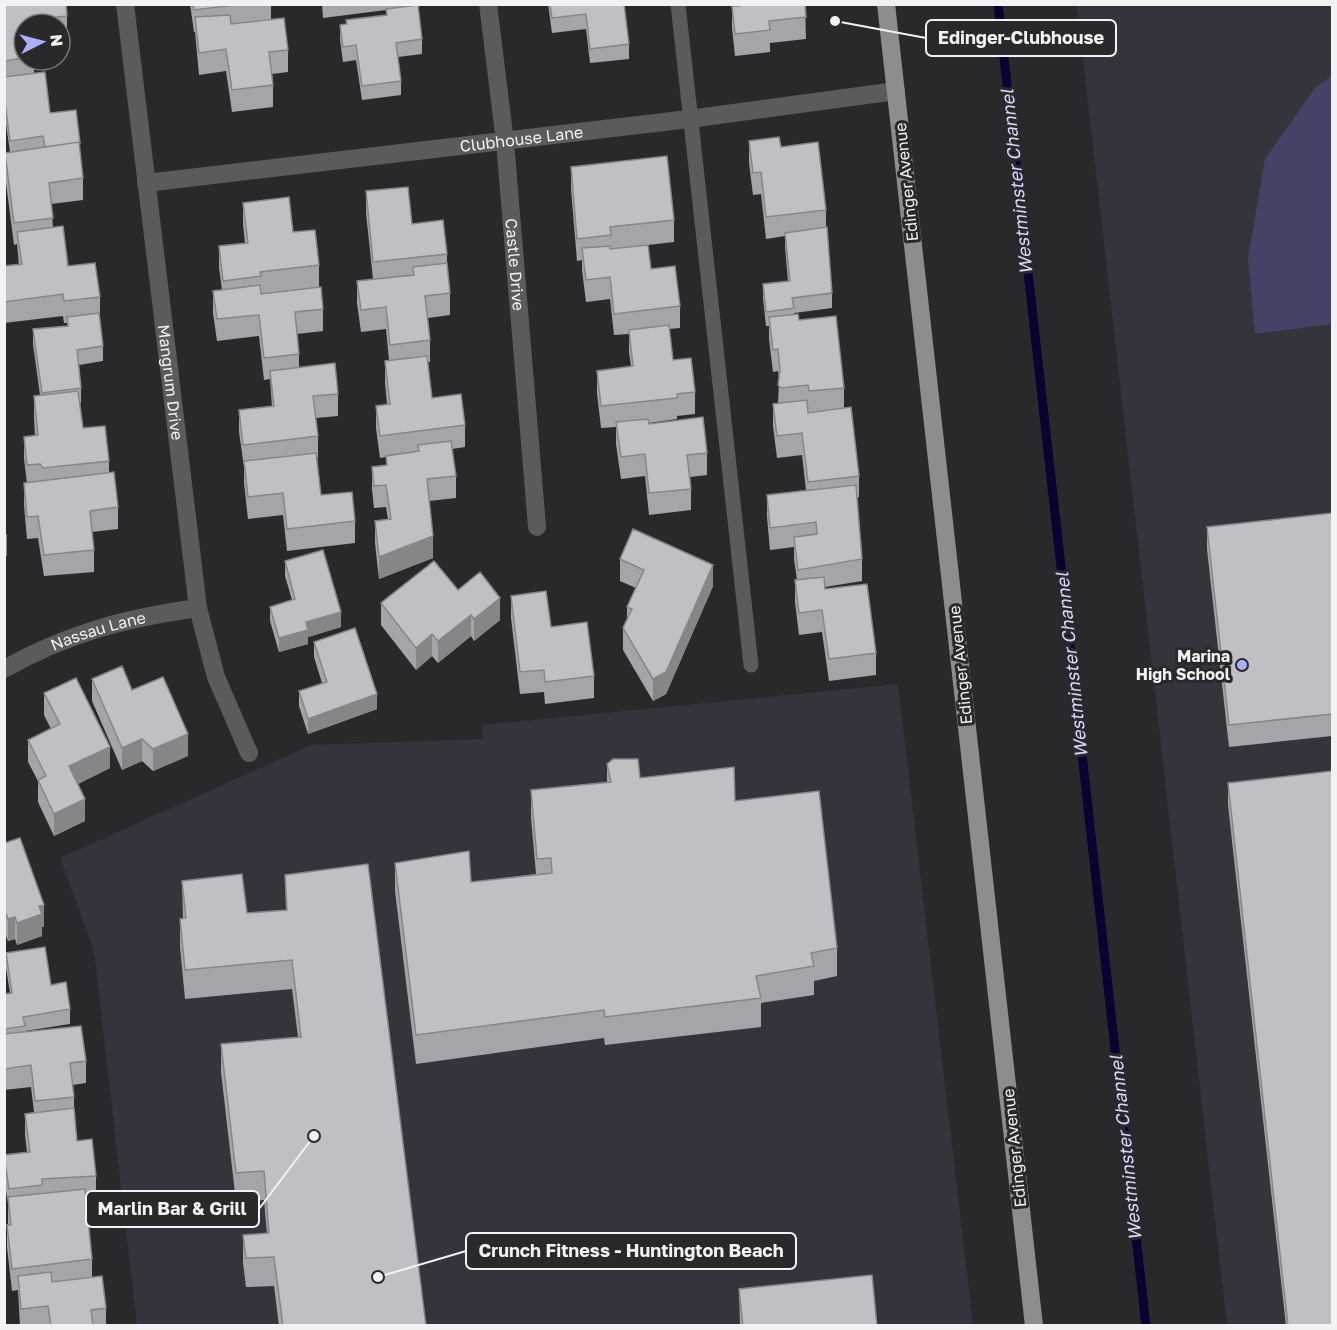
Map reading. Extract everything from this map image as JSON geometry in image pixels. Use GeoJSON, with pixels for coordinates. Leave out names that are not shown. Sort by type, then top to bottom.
{"type":"FeatureCollection","features":[{"type":"Feature","properties":{"kind":"main road","name":"Edinger Avenue"},"geometry":{"type":"LineString","coordinates":[[886,4],[1034,1326]]}},
{"type":"Feature","properties":{"kind":"street","name":"Mangrum Drive"},"geometry":{"type":"LineString","coordinates":[[124,4],[198,608],[216,677],[249,753]]}},
{"type":"Feature","properties":{"kind":"street","name":"Castle Drive"},"geometry":{"type":"LineString","coordinates":[[488,4],[505,142],[537,527]]}},
{"type":"Feature","properties":{"kind":"street","name":"Clubhouse Lane"},"geometry":{"type":"LineString","coordinates":[[146,183],[505,142],[896,91]]}},
{"type":"Feature","properties":{"kind":"street","name":"Nassau Lane"},"geometry":{"type":"LineString","coordinates":[[4,669],[43,647],[82,632],[123,621],[198,608]]}},
{"type":"Feature","properties":{"kind":"lane"},"geometry":{"type":"LineString","coordinates":[[678,4],[751,665]]}},
{"type":"Feature","properties":{"kind":"shaded area","name":"Marina High School"},"geometry":{"type":"Polygon","coordinates":[[[1077,5],[1332,5],[1332,1325],[1227,1325],[1077,5]]]}},
{"type":"Feature","properties":{"kind":"shaded area"},"geometry":{"type":"Polygon","coordinates":[[[1332,75],[1332,324],[1255,334],[1248,258],[1265,159],[1315,88],[1332,75]]]}},
{"type":"Feature","properties":{"kind":"shaded area"},"geometry":{"type":"Polygon","coordinates":[[[898,684],[973,1325],[137,1325],[94,951],[60,858],[311,745],[483,739],[482,725],[898,684]]]}},
{"type":"Feature","properties":{"kind":"building"},"geometry":{"type":"Polygon","coordinates":[[[4,4],[66,4],[67,12],[12,12],[12,60],[4,61],[4,4]]]}},
{"type":"Feature","properties":{"kind":"building"},"geometry":{"type":"Polygon","coordinates":[[[193,4],[243,4],[194,10],[193,4]]]}},
{"type":"Feature","properties":{"kind":"building"},"geometry":{"type":"Polygon","coordinates":[[[550,4],[624,4],[629,44],[590,49],[586,14],[552,18],[550,4]]]}},
{"type":"Feature","properties":{"kind":"building"},"geometry":{"type":"Polygon","coordinates":[[[739,4],[805,4],[806,17],[769,21],[770,30],[735,34],[732,6],[740,6],[739,4]]]}},
{"type":"Feature","properties":{"kind":"building"},"geometry":{"type":"Polygon","coordinates":[[[418,5],[422,39],[396,43],[401,81],[362,86],[356,45],[343,47],[340,25],[347,24],[346,20],[387,15],[386,9],[418,5]]]}},
{"type":"Feature","properties":{"kind":"building"},"geometry":{"type":"Polygon","coordinates":[[[230,15],[231,24],[284,18],[288,50],[269,52],[273,85],[232,90],[226,49],[199,53],[195,17],[230,15]]]}},
{"type":"Feature","properties":{"kind":"building"},"geometry":{"type":"Polygon","coordinates":[[[45,72],[50,113],[76,110],[80,143],[45,147],[43,136],[10,141],[4,77],[45,72]]]}},
{"type":"Feature","properties":{"kind":"building"},"geometry":{"type":"Polygon","coordinates":[[[779,137],[781,147],[818,142],[826,210],[766,217],[761,172],[753,173],[749,141],[779,137]]]}},
{"type":"Feature","properties":{"kind":"building"},"geometry":{"type":"Polygon","coordinates":[[[79,142],[83,178],[49,183],[53,218],[14,223],[5,153],[79,142]]]}},
{"type":"Feature","properties":{"kind":"building"},"geometry":{"type":"Polygon","coordinates":[[[667,156],[674,220],[610,227],[611,235],[577,239],[571,167],[667,156]]]}},
{"type":"Feature","properties":{"kind":"building"},"geometry":{"type":"Polygon","coordinates":[[[408,187],[412,224],[443,220],[447,254],[373,262],[366,191],[408,187]]]}},
{"type":"Feature","properties":{"kind":"building"},"geometry":{"type":"Polygon","coordinates":[[[289,197],[293,232],[315,230],[319,265],[260,272],[261,276],[223,281],[219,246],[248,243],[243,203],[289,197]]]}},
{"type":"Feature","properties":{"kind":"building"},"geometry":{"type":"Polygon","coordinates":[[[63,226],[68,266],[95,263],[100,297],[64,301],[63,294],[4,302],[4,266],[22,264],[17,232],[63,226]]]}},
{"type":"Feature","properties":{"kind":"building"},"geometry":{"type":"Polygon","coordinates":[[[827,227],[832,293],[792,298],[794,308],[766,312],[763,284],[790,281],[785,233],[827,227]]]}},
{"type":"Feature","properties":{"kind":"building"},"geometry":{"type":"Polygon","coordinates":[[[648,245],[651,269],[675,266],[680,306],[614,314],[610,277],[586,280],[582,248],[610,246],[610,249],[648,245]]]}},
{"type":"Feature","properties":{"kind":"building"},"geometry":{"type":"Polygon","coordinates":[[[447,263],[450,293],[425,296],[430,340],[390,345],[386,307],[361,310],[357,281],[414,275],[413,267],[447,263]]]}},
{"type":"Feature","properties":{"kind":"building"},"geometry":{"type":"Polygon","coordinates":[[[260,285],[261,294],[321,287],[323,309],[295,312],[299,354],[264,358],[259,315],[217,319],[213,291],[260,285]]]}},
{"type":"Feature","properties":{"kind":"building"},"geometry":{"type":"Polygon","coordinates":[[[99,313],[103,346],[77,350],[81,388],[42,393],[33,329],[68,326],[67,317],[99,313]]]}},
{"type":"Feature","properties":{"kind":"building"},"geometry":{"type":"Polygon","coordinates":[[[798,314],[799,320],[836,316],[844,388],[809,391],[808,385],[781,388],[778,385],[780,371],[778,349],[773,350],[769,317],[798,314]]]}},
{"type":"Feature","properties":{"kind":"building"},"geometry":{"type":"Polygon","coordinates":[[[669,325],[673,360],[691,358],[695,392],[677,394],[677,398],[601,406],[597,371],[633,366],[629,330],[669,325]]]}},
{"type":"Feature","properties":{"kind":"building"},"geometry":{"type":"Polygon","coordinates":[[[427,356],[432,398],[461,394],[465,425],[380,436],[376,406],[390,404],[385,361],[427,356]]]}},
{"type":"Feature","properties":{"kind":"building"},"geometry":{"type":"Polygon","coordinates":[[[335,363],[338,394],[313,396],[318,436],[243,445],[239,410],[274,406],[270,371],[335,363]]]}},
{"type":"Feature","properties":{"kind":"building"},"geometry":{"type":"Polygon","coordinates":[[[78,391],[83,428],[105,426],[109,461],[43,468],[40,464],[27,465],[24,437],[38,435],[34,396],[78,391]]]}},
{"type":"Feature","properties":{"kind":"building"},"geometry":{"type":"Polygon","coordinates":[[[807,400],[808,413],[851,407],[859,476],[808,482],[802,433],[777,436],[773,404],[807,400]]]}},
{"type":"Feature","properties":{"kind":"building"},"geometry":{"type":"Polygon","coordinates":[[[703,417],[707,453],[687,455],[691,489],[649,493],[645,454],[621,457],[616,422],[648,419],[649,424],[703,417]]]}},
{"type":"Feature","properties":{"kind":"building"},"geometry":{"type":"Polygon","coordinates":[[[451,441],[456,476],[427,479],[433,536],[379,557],[375,521],[391,519],[386,485],[374,486],[372,467],[387,465],[386,456],[419,451],[418,445],[451,441]]]}},
{"type":"Feature","properties":{"kind":"building"},"geometry":{"type":"Polygon","coordinates":[[[316,453],[321,495],[352,492],[355,521],[287,529],[283,493],[248,497],[244,461],[316,453]]]}},
{"type":"Feature","properties":{"kind":"building"},"geometry":{"type":"Polygon","coordinates":[[[114,472],[118,507],[90,511],[94,550],[44,555],[38,516],[27,517],[24,483],[114,472]]]}},
{"type":"Feature","properties":{"kind":"building"},"geometry":{"type":"Polygon","coordinates":[[[856,485],[862,559],[798,570],[794,537],[817,534],[816,522],[770,528],[767,495],[856,485]]]}},
{"type":"Feature","properties":{"kind":"building"},"geometry":{"type":"Polygon","coordinates":[[[1332,513],[1332,714],[1229,725],[1207,527],[1332,513]]]}},
{"type":"Feature","properties":{"kind":"building"},"geometry":{"type":"Polygon","coordinates":[[[633,529],[713,565],[666,672],[653,679],[623,628],[632,609],[627,607],[644,570],[620,559],[633,529]]]}},
{"type":"Feature","properties":{"kind":"building"},"geometry":{"type":"Polygon","coordinates":[[[323,550],[341,612],[306,622],[308,630],[279,638],[270,607],[295,599],[285,561],[323,550]]]}},
{"type":"Feature","properties":{"kind":"building"},"geometry":{"type":"Polygon","coordinates":[[[434,561],[458,590],[480,572],[500,598],[474,619],[471,615],[438,641],[432,634],[416,648],[381,603],[434,561]]]}},
{"type":"Feature","properties":{"kind":"building"},"geometry":{"type":"Polygon","coordinates":[[[824,577],[825,589],[867,584],[876,653],[829,659],[822,610],[799,613],[795,580],[824,577]]]}},
{"type":"Feature","properties":{"kind":"building"},"geometry":{"type":"Polygon","coordinates":[[[546,591],[551,627],[587,622],[594,676],[545,682],[544,670],[520,672],[511,596],[546,591]]]}},
{"type":"Feature","properties":{"kind":"building"},"geometry":{"type":"Polygon","coordinates":[[[355,628],[377,694],[308,719],[299,691],[327,682],[314,642],[355,628]]]}},
{"type":"Feature","properties":{"kind":"building"},"geometry":{"type":"Polygon","coordinates":[[[122,666],[132,690],[163,677],[188,734],[153,749],[142,739],[122,748],[92,679],[122,666]]]}},
{"type":"Feature","properties":{"kind":"building"},"geometry":{"type":"Polygon","coordinates":[[[76,678],[110,747],[69,766],[85,799],[54,814],[38,780],[46,776],[28,740],[60,724],[44,693],[76,678]]]}},
{"type":"Feature","properties":{"kind":"building"},"geometry":{"type":"Polygon","coordinates":[[[613,759],[638,759],[640,778],[734,767],[735,801],[819,791],[837,948],[811,953],[814,966],[756,976],[761,998],[605,1017],[604,1010],[416,1035],[395,863],[469,851],[471,882],[552,873],[551,858],[537,859],[531,790],[611,782],[607,764],[613,759]]]}},
{"type":"Feature","properties":{"kind":"building"},"geometry":{"type":"Polygon","coordinates":[[[1332,771],[1332,1326],[1288,1326],[1228,783],[1332,771]]]}},
{"type":"Feature","properties":{"kind":"building"},"geometry":{"type":"Polygon","coordinates":[[[20,838],[44,905],[39,906],[42,914],[17,923],[15,917],[8,919],[4,909],[4,843],[20,838]]]}},
{"type":"Feature","properties":{"kind":"building"},"geometry":{"type":"Polygon","coordinates":[[[368,864],[426,1326],[283,1326],[274,1257],[246,1258],[243,1235],[269,1233],[264,1171],[236,1173],[221,1044],[301,1037],[292,960],[185,970],[180,919],[186,918],[182,881],[242,874],[247,913],[287,910],[285,875],[368,864]]]}},
{"type":"Feature","properties":{"kind":"building"},"geometry":{"type":"Polygon","coordinates":[[[45,947],[51,985],[66,982],[70,1009],[23,1017],[25,1026],[4,1029],[4,994],[12,993],[6,953],[45,947]]]}},
{"type":"Feature","properties":{"kind":"building"},"geometry":{"type":"Polygon","coordinates":[[[81,1026],[86,1061],[70,1063],[74,1097],[35,1101],[31,1065],[4,1069],[4,1034],[81,1026]]]}},
{"type":"Feature","properties":{"kind":"building"},"geometry":{"type":"Polygon","coordinates":[[[74,1108],[77,1141],[92,1139],[96,1176],[42,1179],[42,1185],[9,1189],[4,1155],[30,1152],[25,1114],[74,1108]]]}},
{"type":"Feature","properties":{"kind":"building"},"geometry":{"type":"Polygon","coordinates":[[[85,1189],[92,1259],[12,1269],[7,1225],[11,1225],[8,1197],[85,1189]]]}},
{"type":"Feature","properties":{"kind":"building"},"geometry":{"type":"Polygon","coordinates":[[[51,1272],[52,1282],[102,1276],[106,1308],[91,1310],[93,1326],[51,1326],[48,1306],[21,1309],[18,1276],[51,1272]]]}},
{"type":"Feature","properties":{"kind":"building"},"geometry":{"type":"Polygon","coordinates":[[[872,1275],[877,1326],[743,1326],[739,1289],[872,1275]]]}},
{"type":"Feature","properties":{"kind":"waterway","name":"Westminster Channel"},"geometry":{"type":"LineString","coordinates":[[998,4],[1146,1326]]}},
{"type":"Feature","properties":{"kind":"place","name":"Edinger-Clubhouse"},"geometry":{"type":"Point","coordinates":[835,21]}},
{"type":"Feature","properties":{"kind":"place","name":"Marina High School"},"geometry":{"type":"Point","coordinates":[1242,665]}},
{"type":"Feature","properties":{"kind":"place","name":"Marlin Bar & Grill"},"geometry":{"type":"Point","coordinates":[314,1136]}},
{"type":"Feature","properties":{"kind":"place","name":"Crunch Fitness - Huntington Beach"},"geometry":{"type":"Point","coordinates":[378,1277]}}]}
